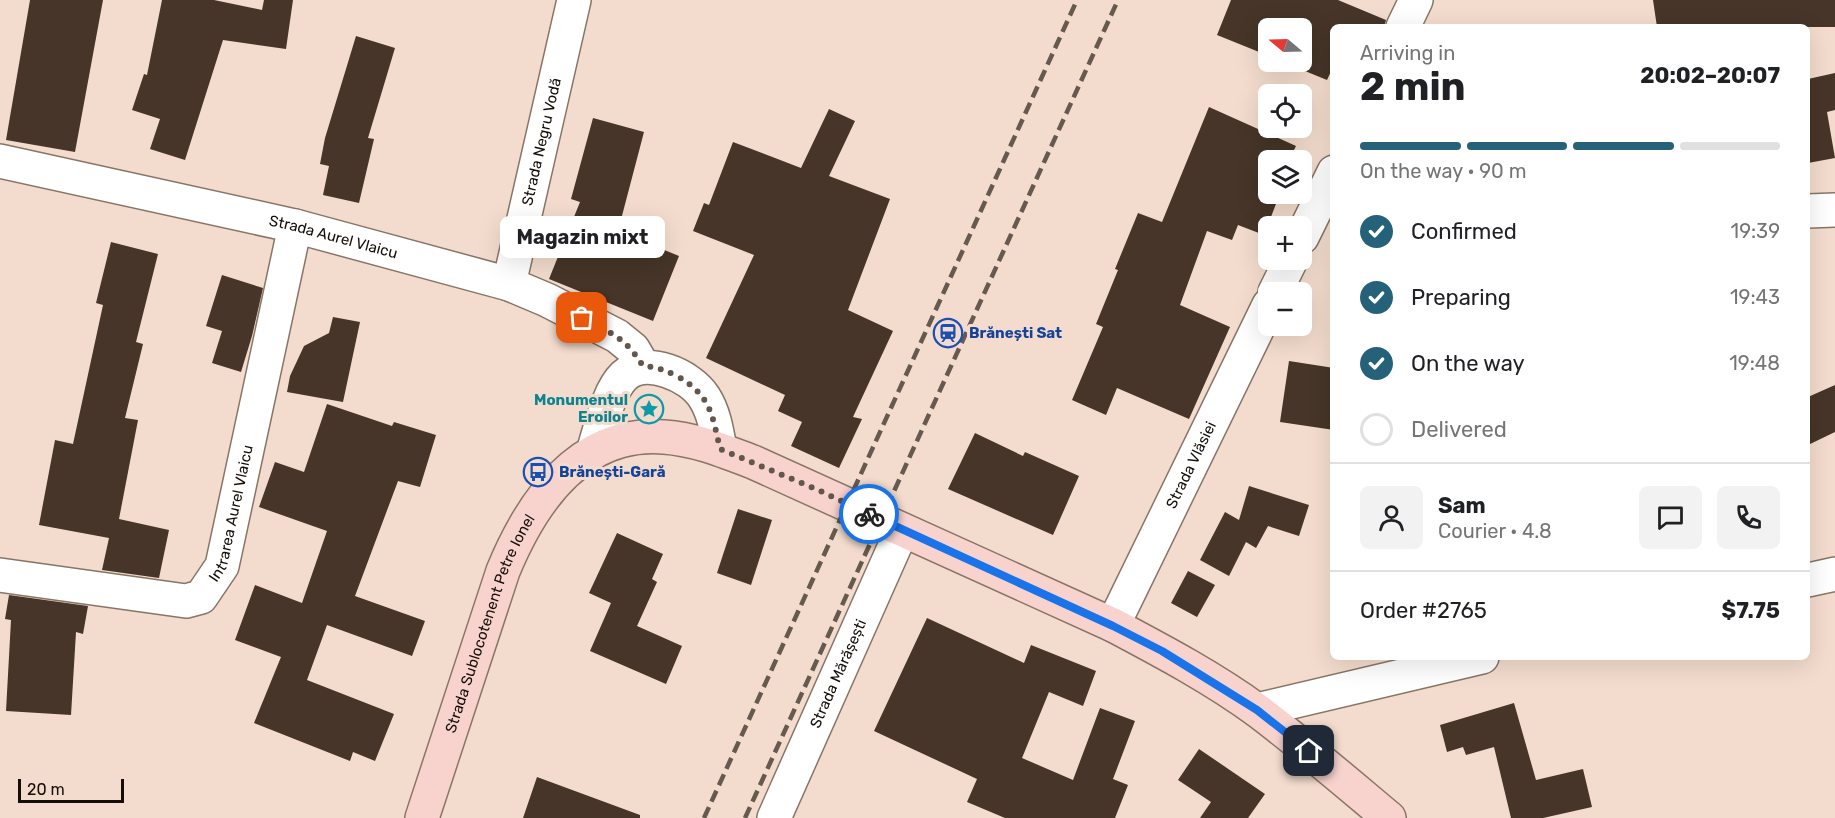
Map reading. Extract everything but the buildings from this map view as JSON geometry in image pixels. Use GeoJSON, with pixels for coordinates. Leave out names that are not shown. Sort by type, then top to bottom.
{"type":"FeatureCollection","features":[{"type":"Feature","properties":{"kind":"main road","name":"Strada Sublocotenent Petre Ionel"},"geometry":{"type":"LineString","coordinates":[[422,818],[502,571],[529,518],[559,478],[593,452],[613,444],[649,436],[681,439],[720,449],[816,489],[1113,626],[1188,667],[1257,710],[1326,764],[1389,818]]}},
{"type":"Feature","properties":{"kind":"street","name":"Strada Negru Vodă"},"geometry":{"type":"LineString","coordinates":[[509,284],[574,0]]}},
{"type":"Feature","properties":{"kind":"street"},"geometry":{"type":"LineString","coordinates":[[1404,24],[1416,0]]}},
{"type":"Feature","properties":{"kind":"street","name":"Strada Aurel Vlaicu"},"geometry":{"type":"LineString","coordinates":[[0,161],[295,226],[509,284],[547,300],[617,336],[633,350],[643,366]]}},
{"type":"Feature","properties":{"kind":"street"},"geometry":{"type":"LineString","coordinates":[[1312,225],[1325,209],[1330,188]]}},
{"type":"Feature","properties":{"kind":"street"},"geometry":{"type":"LineString","coordinates":[[1810,211],[1835,210]]}},
{"type":"Feature","properties":{"kind":"street","name":"Intrarea Aurel Vlaicu"},"geometry":{"type":"LineString","coordinates":[[0,575],[186,601],[201,597],[222,566],[295,226]]}},
{"type":"Feature","properties":{"kind":"street","name":"Strada Vlăsiei"},"geometry":{"type":"LineString","coordinates":[[1113,626],[1258,328]]}},
{"type":"Feature","properties":{"kind":"street"},"geometry":{"type":"LineString","coordinates":[[593,452],[616,387],[632,370],[643,366],[667,371],[691,385],[703,396],[712,415],[720,449]]}},
{"type":"Feature","properties":{"kind":"street","name":"Strada Mărășești"},"geometry":{"type":"LineString","coordinates":[[774,818],[902,530]]}},
{"type":"Feature","properties":{"kind":"street"},"geometry":{"type":"LineString","coordinates":[[1810,580],[1835,574]]}},
{"type":"Feature","properties":{"kind":"street"},"geometry":{"type":"LineString","coordinates":[[1257,710],[1469,660]]}},
{"type":"Feature","properties":{"kind":"railway"},"geometry":{"type":"LineString","coordinates":[[704,818],[1077,0]]}},
{"type":"Feature","properties":{"kind":"railway"},"geometry":{"type":"LineString","coordinates":[[745,818],[1118,0]]}},
{"type":"Feature","properties":{"kind":"way so far"},"geometry":{"type":"LineString","coordinates":[[582,318],[617,336],[633,350],[643,366],[667,371],[691,385],[703,396],[712,415],[720,449],[869,514]]}},
{"type":"Feature","properties":{"kind":"place","name":"Magazin mixt"},"geometry":{"type":"Point","coordinates":[582,318]}},
{"type":"Feature","properties":{"kind":"place","name":"Brănești Sat"},"geometry":{"type":"Point","coordinates":[948,333]}},
{"type":"Feature","properties":{"kind":"place","name":"Monumentul Eroilor"},"geometry":{"type":"Point","coordinates":[649,409]}},
{"type":"Feature","properties":{"kind":"place","name":"Brănești-Gară"},"geometry":{"type":"Point","coordinates":[538,472]}},
{"type":"Feature","properties":{"kind":"route"},"geometry":{"type":"LineString","coordinates":[[869,514],[1113,626],[1162,651],[1257,710],[1309,751]]}}]}
